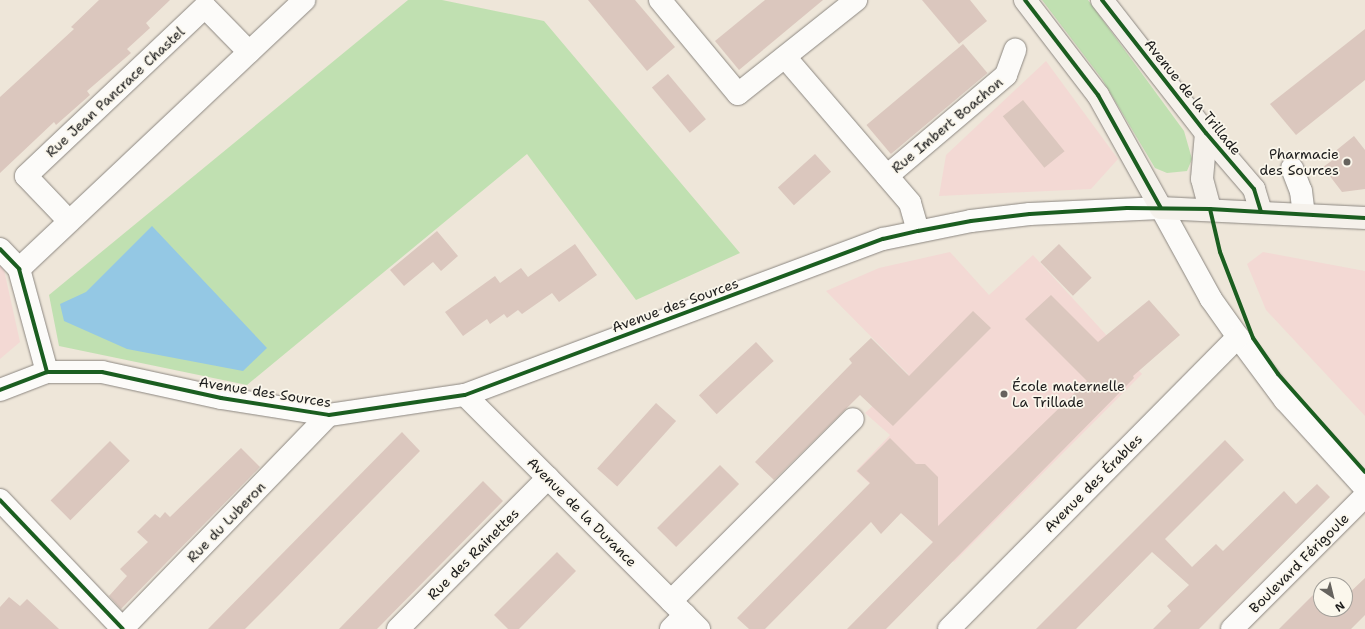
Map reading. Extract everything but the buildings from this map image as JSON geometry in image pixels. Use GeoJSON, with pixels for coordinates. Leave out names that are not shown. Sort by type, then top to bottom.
{"type":"FeatureCollection","features":[{"type":"Feature","properties":{"kind":"street"},"geometry":{"type":"LineString","coordinates":[[18,269],[304,0]]}},
{"type":"Feature","properties":{"kind":"street"},"geometry":{"type":"LineString","coordinates":[[660,0],[738,94],[856,0]]}},
{"type":"Feature","properties":{"kind":"street"},"geometry":{"type":"LineString","coordinates":[[1025,0],[1098,95],[1211,299],[1285,400],[1365,488]]}},
{"type":"Feature","properties":{"kind":"street","name":"Avenue de la Trillade"},"geometry":{"type":"LineString","coordinates":[[1102,0],[1206,133],[1254,189],[1261,212]]}},
{"type":"Feature","properties":{"kind":"street","name":"Rue Jean Pancrace Chastel"},"geometry":{"type":"LineString","coordinates":[[69,222],[26,176],[205,7],[249,52]]}},
{"type":"Feature","properties":{"kind":"street","name":"Rue Imbert Boachon"},"geometry":{"type":"LineString","coordinates":[[887,176],[1006,75],[1015,50]]}},
{"type":"Feature","properties":{"kind":"street"},"geometry":{"type":"LineString","coordinates":[[785,57],[910,203],[918,231]]}},
{"type":"Feature","properties":{"kind":"street","name":"Avenue de la Trillade"},"geometry":{"type":"LineString","coordinates":[[1206,133],[1202,179],[1210,209]]}},
{"type":"Feature","properties":{"kind":"street"},"geometry":{"type":"LineString","coordinates":[[1292,168],[1301,191],[1304,214]]}},
{"type":"Feature","properties":{"kind":"street","name":"Avenue des Sources"},"geometry":{"type":"LineString","coordinates":[[0,390],[47,372],[102,372],[221,398],[330,415],[465,395],[883,239],[971,220],[1030,214],[1161,208],[1210,209],[1365,218]]}},
{"type":"Feature","properties":{"kind":"street"},"geometry":{"type":"LineString","coordinates":[[0,249],[18,269],[47,372]]}},
{"type":"Feature","properties":{"kind":"street","name":"Avenue des Érables"},"geometry":{"type":"LineString","coordinates":[[949,629],[1238,337]]}},
{"type":"Feature","properties":{"kind":"street","name":"Avenue de la Durance"},"geometry":{"type":"LineString","coordinates":[[465,395],[548,478],[681,618]]}},
{"type":"Feature","properties":{"kind":"street","name":"Rue du Luberon"},"geometry":{"type":"LineString","coordinates":[[123,629],[330,415]]}},
{"type":"Feature","properties":{"kind":"street"},"geometry":{"type":"LineString","coordinates":[[681,618],[853,419]]}},
{"type":"Feature","properties":{"kind":"street","name":"Rue des Rainettes"},"geometry":{"type":"LineString","coordinates":[[398,629],[548,478]]}},
{"type":"Feature","properties":{"kind":"street","name":"Boulevard Férigoule"},"geometry":{"type":"LineString","coordinates":[[1232,629],[1365,496]]}},
{"type":"Feature","properties":{"kind":"street"},"geometry":{"type":"LineString","coordinates":[[0,500],[123,629]]}},
{"type":"Feature","properties":{"kind":"shaded area"},"geometry":{"type":"Polygon","coordinates":[[[1046,61],[1118,159],[1091,189],[939,196],[946,155],[1046,61]]]}},
{"type":"Feature","properties":{"kind":"shaded area","name":"École maternelle La Trillade"},"geometry":{"type":"Polygon","coordinates":[[[950,252],[989,295],[1033,255],[1142,374],[954,562],[856,471],[890,435],[865,413],[908,374],[826,291],[879,268],[950,252]]]}},
{"type":"Feature","properties":{"kind":"shaded area"},"geometry":{"type":"Polygon","coordinates":[[[1263,252],[1365,271],[1365,416],[1266,310],[1247,264],[1263,252]]]}},
{"type":"Feature","properties":{"kind":"shaded area"},"geometry":{"type":"Polygon","coordinates":[[[0,265],[4,270],[20,342],[0,359],[0,265]]]}},
{"type":"Feature","properties":{"kind":"green space"},"geometry":{"type":"Polygon","coordinates":[[[408,0],[442,0],[544,21],[740,253],[636,300],[527,154],[247,385],[59,346],[49,295],[408,0]]]}},
{"type":"Feature","properties":{"kind":"green space"},"geometry":{"type":"Polygon","coordinates":[[[1042,0],[1088,0],[1184,131],[1192,159],[1187,171],[1167,173],[1155,168],[1102,79],[1042,0]]]}},
{"type":"Feature","properties":{"kind":"water"},"geometry":{"type":"Polygon","coordinates":[[[152,226],[267,348],[243,371],[127,349],[64,321],[60,304],[86,292],[152,226]]]}},
{"type":"Feature","properties":{"kind":"cycle path"},"geometry":{"type":"LineString","coordinates":[[1025,0],[1098,95],[1161,208]]}},
{"type":"Feature","properties":{"kind":"cycle path"},"geometry":{"type":"LineString","coordinates":[[1102,0],[1206,133],[1254,189],[1261,212]]}},
{"type":"Feature","properties":{"kind":"cycle path"},"geometry":{"type":"LineString","coordinates":[[0,390],[47,372],[102,372],[221,398],[329,415],[465,395],[883,239],[918,231],[971,221],[1030,214],[1127,208],[1210,209],[1365,218]]}},
{"type":"Feature","properties":{"kind":"cycle path"},"geometry":{"type":"LineString","coordinates":[[1210,209],[1220,252],[1253,338],[1278,374],[1365,472]]}},
{"type":"Feature","properties":{"kind":"cycle path"},"geometry":{"type":"LineString","coordinates":[[0,249],[19,269],[47,372]]}},
{"type":"Feature","properties":{"kind":"cycle path"},"geometry":{"type":"LineString","coordinates":[[0,500],[123,629]]}},
{"type":"Feature","properties":{"kind":"place","name":"Pharmacie des Sources"},"geometry":{"type":"Point","coordinates":[1347,162]}},
{"type":"Feature","properties":{"kind":"place","name":"École maternelle La Trillade"},"geometry":{"type":"Point","coordinates":[1004,394]}}]}
